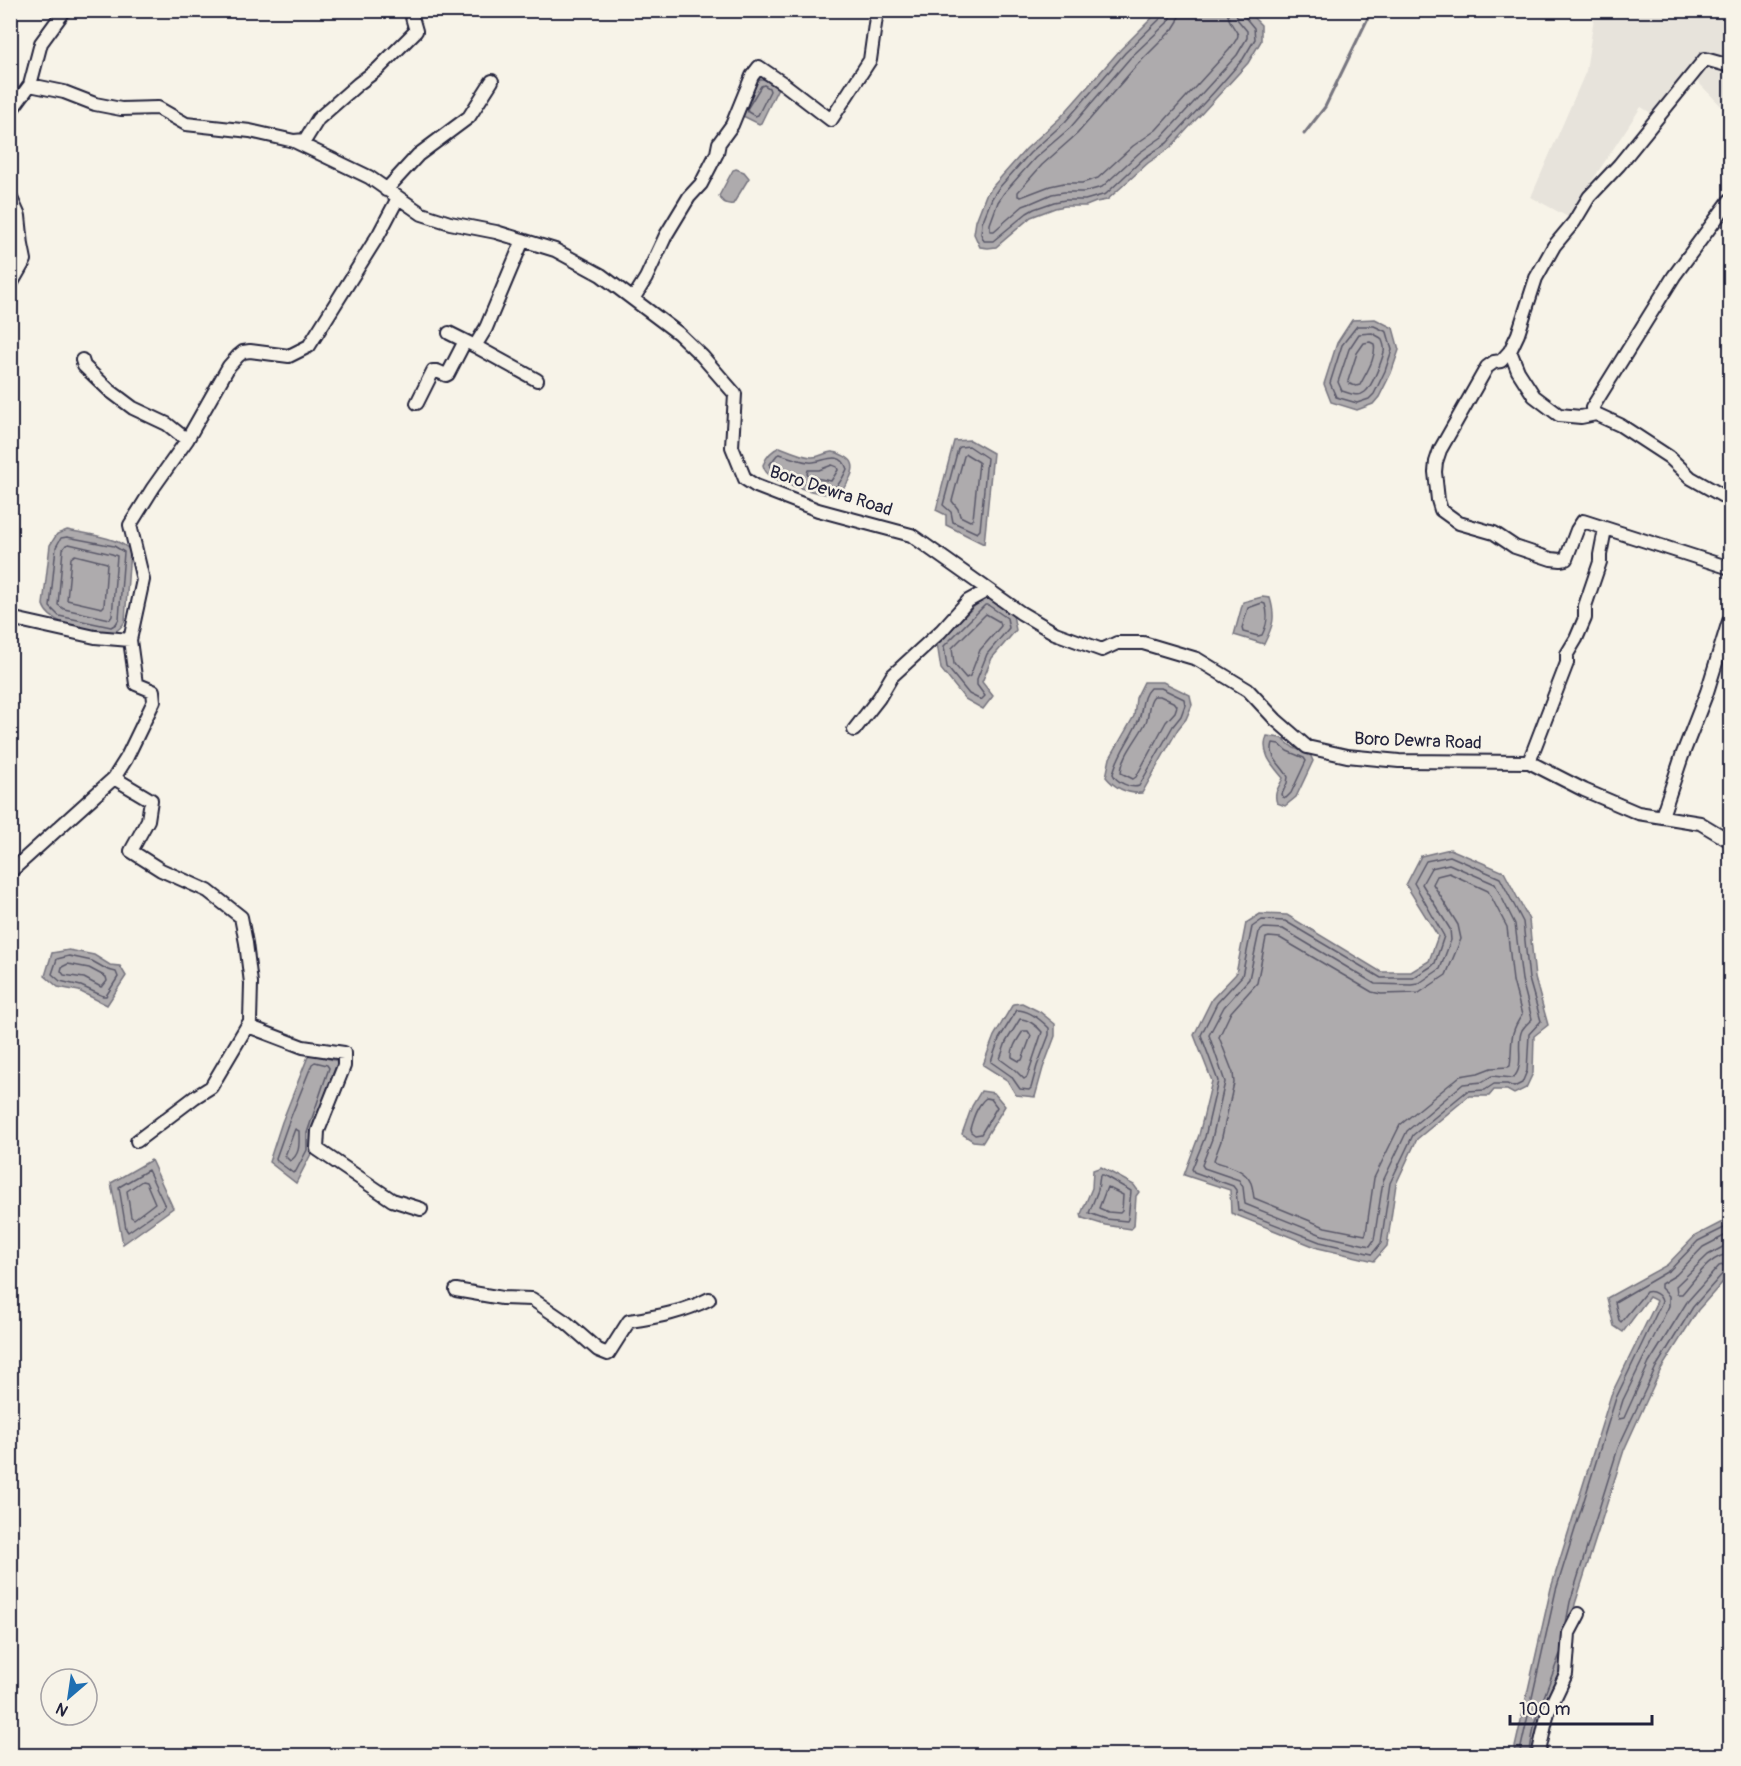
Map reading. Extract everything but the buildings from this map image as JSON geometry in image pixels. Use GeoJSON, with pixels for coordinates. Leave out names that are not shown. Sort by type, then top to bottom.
{"type":"FeatureCollection","features":[{"type":"Feature","properties":{"kind":"street"},"geometry":{"type":"LineString","coordinates":[[11,109],[30,85],[41,43],[65,10]]}},
{"type":"Feature","properties":{"kind":"street"},"geometry":{"type":"LineString","coordinates":[[294,141],[305,140],[318,119],[378,69],[416,31],[410,10]]}},
{"type":"Feature","properties":{"kind":"street"},"geometry":{"type":"LineString","coordinates":[[633,298],[646,278],[666,235],[689,197],[701,184],[717,153],[719,143],[732,125],[752,76],[759,67],[831,120],[870,60],[877,10]]}},
{"type":"Feature","properties":{"kind":"street"},"geometry":{"type":"LineString","coordinates":[[1731,66],[1706,59],[1619,165],[1589,197],[1574,222],[1554,246],[1536,278],[1518,334],[1510,351],[1501,361],[1494,362],[1487,367],[1440,450],[1435,472],[1441,510],[1459,523],[1494,533],[1515,547],[1538,555],[1566,559],[1577,530],[1583,521],[1605,530],[1731,568]]}},
{"type":"Feature","properties":{"kind":"street"},"geometry":{"type":"LineString","coordinates":[[387,190],[418,155],[469,117],[492,81]]}},
{"type":"Feature","properties":{"kind":"street","name":"Boro Dewra Road"},"geometry":{"type":"LineString","coordinates":[[30,85],[64,92],[95,104],[121,109],[158,108],[186,124],[250,131],[294,141],[369,177],[422,214],[450,223],[496,232],[555,250],[601,275],[678,333],[702,356],[735,394],[732,447],[744,479],[756,486],[818,510],[911,535],[1021,613],[1055,633],[1102,650],[1117,643],[1143,643],[1197,659],[1248,690],[1276,720],[1307,747],[1347,756],[1399,761],[1529,762],[1584,790],[1638,813],[1700,823],[1731,841]]}},
{"type":"Feature","properties":{"kind":"street"},"geometry":{"type":"LineString","coordinates":[[10,196],[19,216],[25,260],[10,286]]}},
{"type":"Feature","properties":{"kind":"street"},"geometry":{"type":"LineString","coordinates":[[10,872],[114,777],[126,759],[154,701],[153,691],[136,684],[130,640],[143,580],[130,525],[153,488],[188,440],[220,380],[238,356],[250,351],[289,356],[309,346],[379,234],[398,198]]}},
{"type":"Feature","properties":{"kind":"street"},"geometry":{"type":"LineString","coordinates":[[1731,200],[1674,276],[1592,408],[1596,414],[1620,425],[1669,457],[1691,478],[1731,500]]}},
{"type":"Feature","properties":{"kind":"street"},"geometry":{"type":"LineString","coordinates":[[417,403],[433,371],[448,374],[470,343],[486,328],[523,240]]}},
{"type":"Feature","properties":{"kind":"street"},"geometry":{"type":"LineString","coordinates":[[449,333],[537,380]]}},
{"type":"Feature","properties":{"kind":"street"},"geometry":{"type":"LineString","coordinates":[[1510,351],[1518,371],[1534,396],[1559,415],[1581,417],[1596,414]]}},
{"type":"Feature","properties":{"kind":"street"},"geometry":{"type":"LineString","coordinates":[[82,360],[84,366],[109,390],[133,408],[167,424],[188,440]]}},
{"type":"Feature","properties":{"kind":"street"},"geometry":{"type":"LineString","coordinates":[[1529,762],[1567,663],[1567,654],[1585,618],[1585,606],[1600,562],[1605,530]]}},
{"type":"Feature","properties":{"kind":"street"},"geometry":{"type":"LineString","coordinates":[[854,730],[879,698],[892,676],[941,631],[968,601],[988,590]]}},
{"type":"Feature","properties":{"kind":"street"},"geometry":{"type":"LineString","coordinates":[[10,618],[95,637],[130,640]]}},
{"type":"Feature","properties":{"kind":"street"},"geometry":{"type":"LineString","coordinates":[[1662,816],[1731,619]]}},
{"type":"Feature","properties":{"kind":"street"},"geometry":{"type":"LineString","coordinates":[[114,777],[151,800],[148,820],[131,851],[161,870],[208,891],[241,917],[251,983],[250,1021],[211,1087],[137,1141]]}},
{"type":"Feature","properties":{"kind":"street"},"geometry":{"type":"LineString","coordinates":[[248,1026],[303,1047],[344,1053],[344,1066],[318,1131],[317,1149],[392,1200],[421,1209]]}},
{"type":"Feature","properties":{"kind":"street"},"geometry":{"type":"LineString","coordinates":[[456,1290],[502,1298],[532,1299],[567,1323],[597,1350],[608,1354],[629,1321],[657,1317],[709,1299]]}},
{"type":"Feature","properties":{"kind":"street"},"geometry":{"type":"LineString","coordinates":[[1538,1755],[1548,1712],[1566,1674],[1569,1633],[1579,1614]]}},
{"type":"Feature","properties":{"kind":"shaded area"},"geometry":{"type":"Polygon","coordinates":[[[1595,11],[1730,11],[1730,115],[1696,80],[1661,119],[1641,107],[1568,217],[1531,197],[1586,71],[1595,11]]]}},
{"type":"Feature","properties":{"kind":"water"},"geometry":{"type":"Polygon","coordinates":[[[1160,10],[1247,11],[1261,25],[1261,41],[1248,63],[1170,148],[1148,163],[1107,200],[1086,206],[1055,208],[1031,217],[996,247],[980,247],[974,234],[976,221],[986,195],[1026,149],[1060,118],[1121,49],[1160,10]]]}},
{"type":"Feature","properties":{"kind":"water"},"geometry":{"type":"Polygon","coordinates":[[[760,79],[770,81],[778,88],[759,124],[741,115],[743,104],[760,79]]]}},
{"type":"Feature","properties":{"kind":"water"},"geometry":{"type":"Polygon","coordinates":[[[733,170],[744,172],[749,178],[733,204],[729,204],[719,196],[733,170]]]}},
{"type":"Feature","properties":{"kind":"water"},"geometry":{"type":"Polygon","coordinates":[[[1375,319],[1393,328],[1399,350],[1379,397],[1373,404],[1357,410],[1331,402],[1324,384],[1337,343],[1352,320],[1375,319]]]}},
{"type":"Feature","properties":{"kind":"water"},"geometry":{"type":"Polygon","coordinates":[[[970,440],[993,453],[984,544],[946,525],[946,515],[936,510],[954,441],[970,440]]]}},
{"type":"Feature","properties":{"kind":"water"},"geometry":{"type":"Polygon","coordinates":[[[780,447],[811,457],[829,452],[837,453],[851,462],[853,467],[851,476],[846,485],[836,494],[823,494],[779,481],[768,474],[763,465],[770,454],[780,447]]]}},
{"type":"Feature","properties":{"kind":"water"},"geometry":{"type":"Polygon","coordinates":[[[67,530],[111,539],[126,546],[130,551],[125,621],[111,634],[62,623],[47,612],[43,605],[50,545],[57,534],[67,530]]]}},
{"type":"Feature","properties":{"kind":"water"},"geometry":{"type":"Polygon","coordinates":[[[985,596],[1013,615],[1016,630],[992,658],[982,682],[993,696],[983,709],[965,699],[941,669],[937,643],[985,596]]]}},
{"type":"Feature","properties":{"kind":"water"},"geometry":{"type":"Polygon","coordinates":[[[1262,597],[1270,598],[1273,611],[1271,627],[1264,644],[1234,635],[1243,602],[1262,597]]]}},
{"type":"Feature","properties":{"kind":"water"},"geometry":{"type":"Polygon","coordinates":[[[1144,682],[1163,682],[1190,695],[1192,705],[1142,793],[1137,793],[1122,789],[1106,777],[1110,758],[1134,716],[1136,698],[1144,682]]]}},
{"type":"Feature","properties":{"kind":"water"},"geometry":{"type":"Polygon","coordinates":[[[1267,736],[1281,738],[1294,748],[1310,754],[1313,761],[1296,797],[1285,806],[1277,803],[1277,790],[1283,778],[1266,754],[1267,736]]]}},
{"type":"Feature","properties":{"kind":"water"},"geometry":{"type":"Polygon","coordinates":[[[1450,849],[1504,872],[1529,920],[1535,978],[1548,1025],[1534,1036],[1533,1073],[1526,1088],[1514,1094],[1507,1090],[1494,1090],[1489,1096],[1469,1096],[1417,1139],[1396,1184],[1387,1246],[1374,1261],[1318,1248],[1231,1213],[1230,1190],[1184,1175],[1199,1135],[1212,1081],[1194,1035],[1212,999],[1236,974],[1246,923],[1260,914],[1287,915],[1381,972],[1411,972],[1429,961],[1438,936],[1406,885],[1421,856],[1450,849]]]}},
{"type":"Feature","properties":{"kind":"water"},"geometry":{"type":"Polygon","coordinates":[[[69,950],[94,955],[110,965],[120,966],[126,976],[107,1005],[79,991],[58,987],[45,976],[52,953],[69,950]]]}},
{"type":"Feature","properties":{"kind":"water"},"geometry":{"type":"Polygon","coordinates":[[[1022,1003],[1040,1012],[1055,1024],[1055,1036],[1035,1097],[1016,1095],[1007,1080],[983,1065],[994,1036],[1013,1004],[1022,1003]]]}},
{"type":"Feature","properties":{"kind":"water"},"geometry":{"type":"Polygon","coordinates":[[[309,1054],[338,1061],[319,1118],[313,1150],[296,1183],[269,1162],[309,1054]]]}},
{"type":"Feature","properties":{"kind":"water"},"geometry":{"type":"Polygon","coordinates":[[[981,1091],[994,1093],[1005,1106],[983,1142],[973,1141],[962,1134],[972,1106],[981,1091]]]}},
{"type":"Feature","properties":{"kind":"water"},"geometry":{"type":"Polygon","coordinates":[[[151,1160],[173,1208],[123,1244],[111,1183],[151,1160]]]}},
{"type":"Feature","properties":{"kind":"water"},"geometry":{"type":"Polygon","coordinates":[[[1101,1167],[1134,1185],[1139,1192],[1136,1196],[1134,1226],[1131,1229],[1082,1218],[1081,1214],[1092,1188],[1093,1170],[1101,1167]]]}},
{"type":"Feature","properties":{"kind":"water"},"geometry":{"type":"Polygon","coordinates":[[[1730,1218],[1730,1274],[1698,1310],[1661,1369],[1624,1450],[1575,1604],[1564,1663],[1534,1755],[1513,1756],[1551,1588],[1611,1395],[1657,1301],[1649,1297],[1623,1332],[1614,1326],[1607,1298],[1667,1265],[1695,1236],[1730,1218]]]}},
{"type":"Feature","properties":{"kind":"waterway"},"geometry":{"type":"LineString","coordinates":[[1304,134],[1325,107],[1368,18],[1366,10]]}}]}
